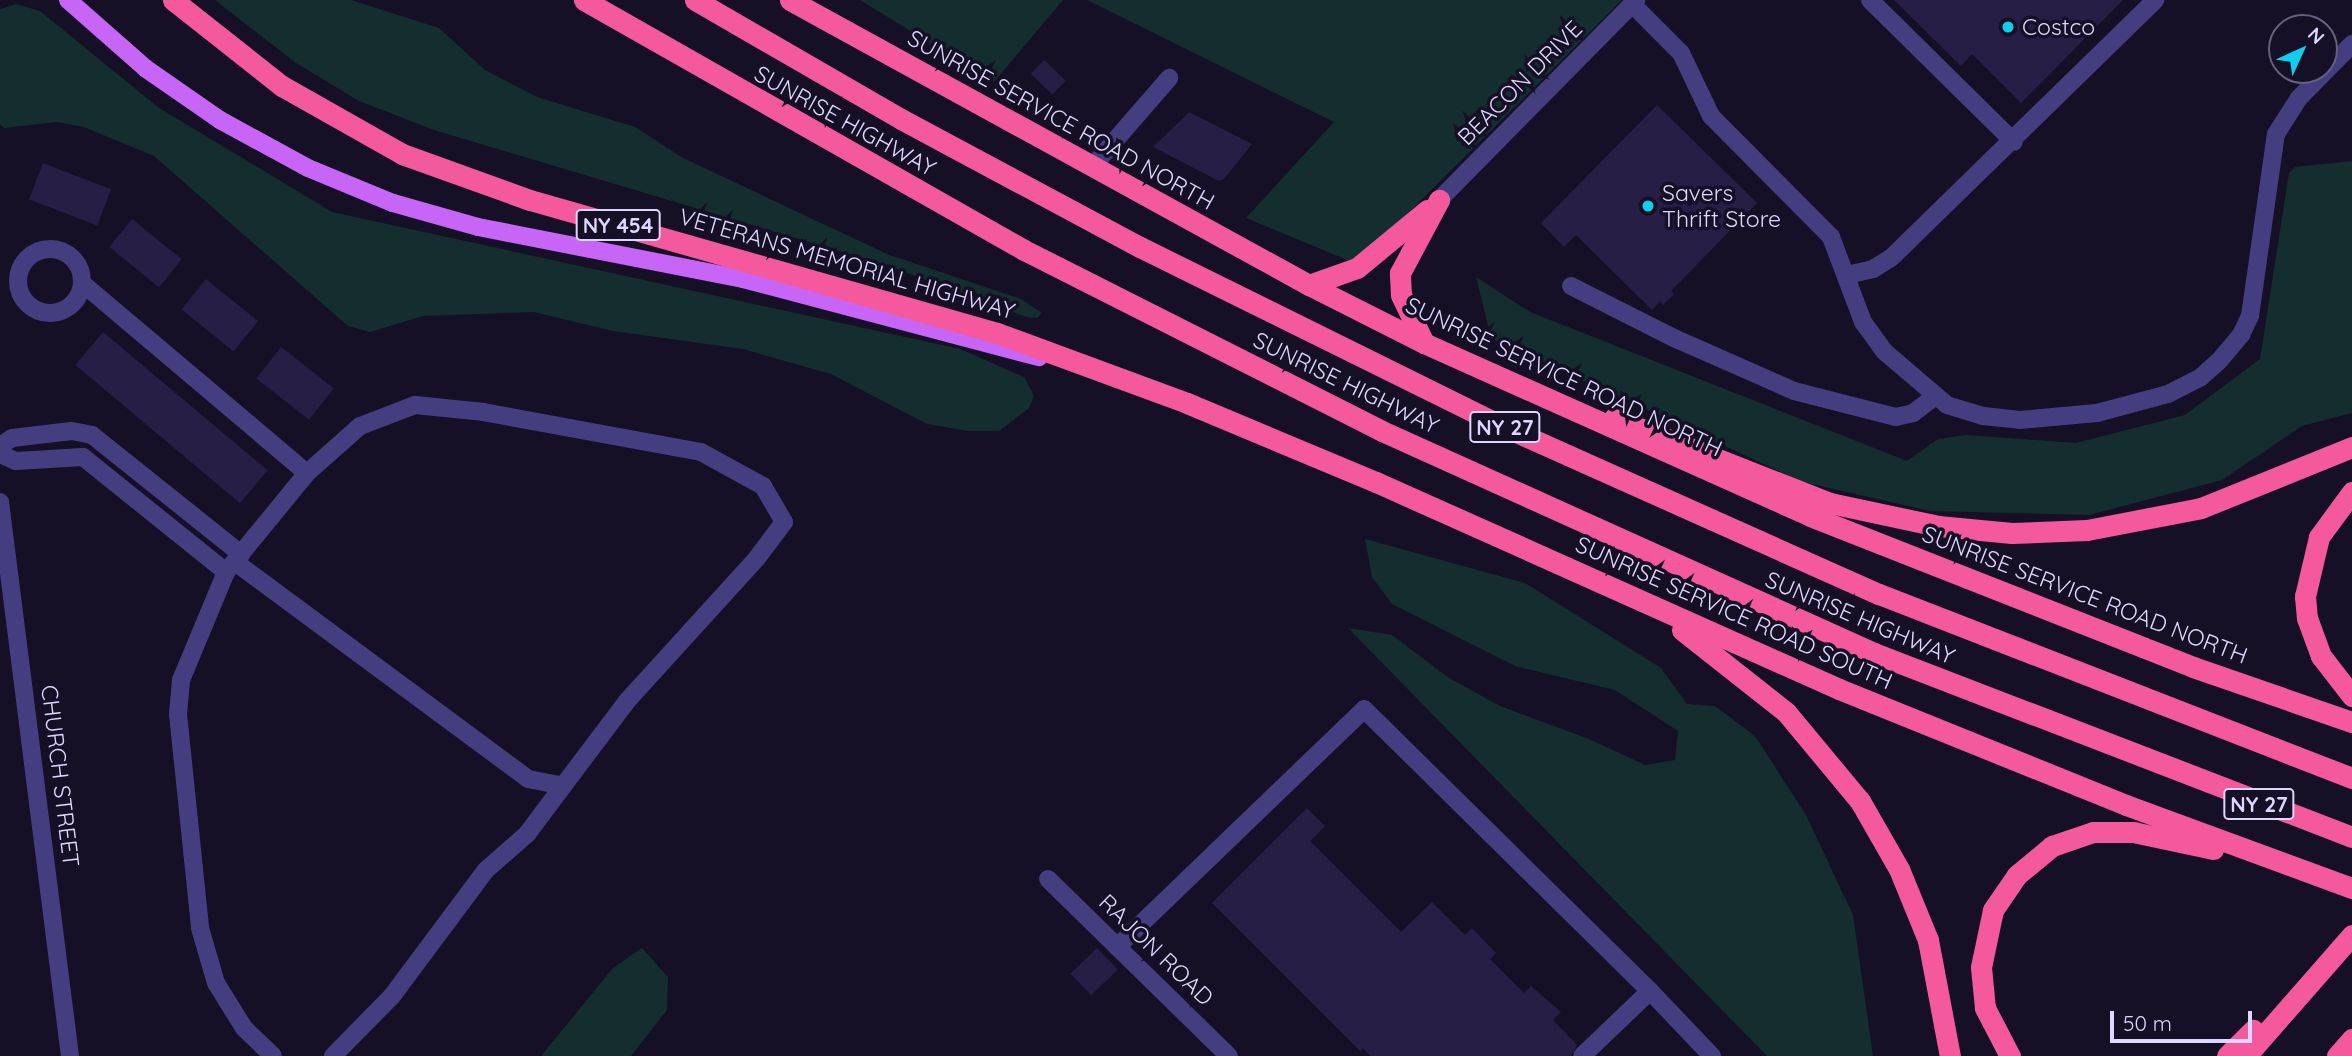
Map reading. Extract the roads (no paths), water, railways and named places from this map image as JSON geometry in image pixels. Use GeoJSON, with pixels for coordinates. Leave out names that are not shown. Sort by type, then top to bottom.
{"type":"FeatureCollection","features":[{"type":"Feature","properties":{"kind":"highway","name":"VETERANS MEMORIAL HIGHWAY"},"geometry":{"type":"LineString","coordinates":[[173,0],[282,86],[341,123],[427,164],[530,200],[997,333],[1101,371]]}},
{"type":"Feature","properties":{"kind":"highway","name":"SUNRISE HIGHWAY"},"geometry":{"type":"LineString","coordinates":[[584,0],[964,217],[1382,431],[1874,653],[2352,837]]}},
{"type":"Feature","properties":{"kind":"highway","name":"SUNRISE HIGHWAY"},"geometry":{"type":"LineString","coordinates":[[695,0],[1140,247],[1505,427],[1879,594],[2352,778]]}},
{"type":"Feature","properties":{"kind":"highway","name":"SUNRISE SERVICE ROAD NORTH"},"geometry":{"type":"LineString","coordinates":[[790,0],[1309,285],[1424,343],[1904,555],[2193,667],[2352,722]]}},
{"type":"Feature","properties":{"kind":"highway"},"geometry":{"type":"LineString","coordinates":[[1309,285],[1357,268],[1439,200]]}},
{"type":"Feature","properties":{"kind":"highway"},"geometry":{"type":"LineString","coordinates":[[1424,343],[1401,295],[1400,273],[1439,200]]}},
{"type":"Feature","properties":{"kind":"highway","name":"SUNRISE SERVICE ROAD SOUTH"},"geometry":{"type":"LineString","coordinates":[[1101,371],[1284,442],[1655,610],[2029,767],[2352,888]]}},
{"type":"Feature","properties":{"kind":"highway"},"geometry":{"type":"LineString","coordinates":[[1537,395],[1639,425],[1830,503],[1906,521],[2012,533],[2087,530],[2201,508],[2352,447]]}},
{"type":"Feature","properties":{"kind":"highway"},"geometry":{"type":"LineString","coordinates":[[2352,492],[2319,537],[2305,596],[2307,618],[2321,656],[2352,696]]}},
{"type":"Feature","properties":{"kind":"highway"},"geometry":{"type":"LineString","coordinates":[[1655,610],[1786,712],[1860,801],[1919,916],[1937,976],[1950,1056]]}},
{"type":"Feature","properties":{"kind":"highway"},"geometry":{"type":"LineString","coordinates":[[2010,1056],[1985,1008],[1983,947],[1998,901],[2033,859],[2072,838],[2114,830],[2283,864]]}},
{"type":"Feature","properties":{"kind":"highway"},"geometry":{"type":"LineString","coordinates":[[2246,1056],[2352,935]]}},
{"type":"Feature","properties":{"kind":"highway"},"geometry":{"type":"LineString","coordinates":[[2227,1056],[2325,966]]}},
{"type":"Feature","properties":{"kind":"highway"},"geometry":{"type":"LineString","coordinates":[[2337,1056],[2352,1039]]}},
{"type":"Feature","properties":{"kind":"main road"},"geometry":{"type":"LineString","coordinates":[[68,0],[145,68],[220,120],[308,168],[393,203],[478,227],[743,279],[1101,371]]}},
{"type":"Feature","properties":{"kind":"street"},"geometry":{"type":"LineString","coordinates":[[1870,0],[2014,142]]}},
{"type":"Feature","properties":{"kind":"street"},"geometry":{"type":"LineString","coordinates":[[1847,275],[1873,269],[1892,257],[2014,142],[2155,0]]}},
{"type":"Feature","properties":{"kind":"street"},"geometry":{"type":"LineString","coordinates":[[1634,2],[1681,53],[1711,116],[1831,237],[1847,275],[1855,305],[1875,340],[1934,397],[1983,416],[2066,417],[2168,394],[2211,369],[2241,335],[2250,316],[2276,134],[2290,109],[2348,55]]}},
{"type":"Feature","properties":{"kind":"street","name":"BEACON DRIVE"},"geometry":{"type":"LineString","coordinates":[[1439,200],[1634,2]]}},
{"type":"Feature","properties":{"kind":"street"},"geometry":{"type":"LineString","coordinates":[[1092,167],[1169,78]]}},
{"type":"Feature","properties":{"kind":"street"},"geometry":{"type":"LineString","coordinates":[[82,283],[307,473]]}},
{"type":"Feature","properties":{"kind":"street"},"geometry":{"type":"LineString","coordinates":[[1571,286],[1674,338],[1794,391],[1896,418],[1913,413],[1934,397]]}},
{"type":"Feature","properties":{"kind":"street"},"geometry":{"type":"LineString","coordinates":[[273,1056],[244,1028],[216,983],[200,929],[180,745],[181,680],[234,563],[307,473],[360,426],[415,405],[484,412],[701,452],[763,486],[784,522],[757,558],[627,701],[527,834],[486,870],[392,996],[333,1056]]}},
{"type":"Feature","properties":{"kind":"street"},"geometry":{"type":"LineString","coordinates":[[0,446],[12,438],[72,431],[92,435],[234,563]]}},
{"type":"Feature","properties":{"kind":"street"},"geometry":{"type":"LineString","coordinates":[[0,454],[16,461],[83,457],[234,563],[528,779],[564,786]]}},
{"type":"Feature","properties":{"kind":"street","name":"CHURCH STREET"},"geometry":{"type":"LineString","coordinates":[[0,502],[70,1056]]}},
{"type":"Feature","properties":{"kind":"street"},"geometry":{"type":"LineString","coordinates":[[1117,947],[1364,709],[1650,991],[1712,1056]]}},
{"type":"Feature","properties":{"kind":"street","name":"RAJON ROAD"},"geometry":{"type":"LineString","coordinates":[[1048,878],[1229,1056]]}},
{"type":"Feature","properties":{"kind":"street"},"geometry":{"type":"LineString","coordinates":[[1583,1056],[1650,991]]}},
{"type":"Feature","properties":{"kind":"place","name":"Costco"},"geometry":{"type":"Point","coordinates":[2008,27]}},
{"type":"Feature","properties":{"kind":"place","name":"Savers Thrift Store"},"geometry":{"type":"Point","coordinates":[1648,206]}}]}
